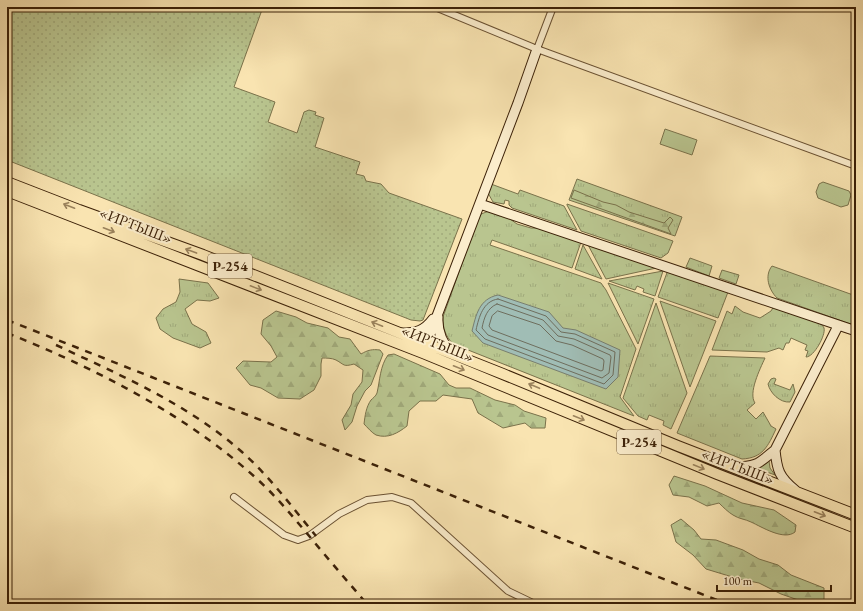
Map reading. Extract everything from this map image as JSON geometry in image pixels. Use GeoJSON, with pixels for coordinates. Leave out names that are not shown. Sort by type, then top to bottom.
{"type":"FeatureCollection","features":[{"type":"Feature","properties":{"kind":"main road","name":"«ИРТЫШ»"},"geometry":{"type":"LineString","coordinates":[[7,182],[203,255],[400,333],[424,348],[452,354],[678,446],[856,515]]}},
{"type":"Feature","properties":{"kind":"main road","name":"«ИРТЫШ»"},"geometry":{"type":"LineString","coordinates":[[7,191],[424,348],[717,474],[856,528]]}},
{"type":"Feature","properties":{"kind":"street"},"geometry":{"type":"LineString","coordinates":[[435,7],[537,49],[856,166]]}},
{"type":"Feature","properties":{"kind":"street"},"geometry":{"type":"LineString","coordinates":[[424,348],[480,204],[553,7]]}},
{"type":"Feature","properties":{"kind":"street"},"geometry":{"type":"LineString","coordinates":[[480,204],[856,331]]}},
{"type":"Feature","properties":{"kind":"street"},"geometry":{"type":"LineString","coordinates":[[400,333],[413,333],[422,330],[439,312]]}},
{"type":"Feature","properties":{"kind":"street"},"geometry":{"type":"LineString","coordinates":[[439,312],[438,325],[440,337],[452,354]]}},
{"type":"Feature","properties":{"kind":"street"},"geometry":{"type":"LineString","coordinates":[[733,467],[750,467],[760,463],[775,450],[838,326]]}},
{"type":"Feature","properties":{"kind":"street"},"geometry":{"type":"LineString","coordinates":[[775,450],[777,469],[785,482],[796,491]]}},
{"type":"Feature","properties":{"kind":"street"},"geometry":{"type":"LineString","coordinates":[[234,497],[284,535],[298,540],[309,536],[339,514],[367,500],[392,497],[411,503],[508,591],[535,604]]}},
{"type":"Feature","properties":{"kind":"green space"},"geometry":{"type":"Polygon","coordinates":[[[7,7],[263,7],[234,87],[275,102],[268,122],[297,133],[304,112],[309,110],[316,112],[315,115],[324,118],[315,147],[360,162],[356,174],[364,176],[366,181],[381,184],[389,193],[462,219],[423,320],[411,320],[7,160],[7,7]]]}},
{"type":"Feature","properties":{"kind":"green space"},"geometry":{"type":"Polygon","coordinates":[[[665,129],[697,140],[692,155],[660,144],[665,129]]]}},
{"type":"Feature","properties":{"kind":"green space"},"geometry":{"type":"Polygon","coordinates":[[[577,179],[682,217],[675,236],[569,200],[577,179]]]}},
{"type":"Feature","properties":{"kind":"green space"},"geometry":{"type":"Polygon","coordinates":[[[823,182],[849,191],[851,195],[848,205],[841,207],[818,198],[816,192],[819,184],[823,182]]]}},
{"type":"Feature","properties":{"kind":"green space"},"geometry":{"type":"Polygon","coordinates":[[[491,184],[518,194],[520,190],[564,206],[577,230],[512,208],[509,205],[509,201],[505,200],[504,204],[493,202],[488,193],[491,184]]]}},
{"type":"Feature","properties":{"kind":"green space"},"geometry":{"type":"Polygon","coordinates":[[[574,190],[603,202],[616,205],[629,212],[664,223],[670,217],[673,220],[668,228],[671,234],[571,198],[574,190]]]}},
{"type":"Feature","properties":{"kind":"green space"},"geometry":{"type":"Polygon","coordinates":[[[567,204],[673,241],[668,253],[661,258],[581,231],[567,204]]]}},
{"type":"Feature","properties":{"kind":"green space"},"geometry":{"type":"Polygon","coordinates":[[[489,211],[503,214],[517,224],[531,228],[542,228],[581,242],[572,268],[492,240],[490,245],[601,283],[636,349],[620,397],[634,416],[453,344],[448,338],[444,328],[443,317],[477,221],[481,214],[489,211]]]}},
{"type":"Feature","properties":{"kind":"green space"},"geometry":{"type":"Polygon","coordinates":[[[586,241],[661,267],[606,279],[586,241]]]}},
{"type":"Feature","properties":{"kind":"green space"},"geometry":{"type":"Polygon","coordinates":[[[583,245],[602,279],[575,269],[583,245]]]}},
{"type":"Feature","properties":{"kind":"green space"},"geometry":{"type":"Polygon","coordinates":[[[690,258],[712,266],[709,276],[686,267],[690,258]]]}},
{"type":"Feature","properties":{"kind":"green space"},"geometry":{"type":"Polygon","coordinates":[[[772,266],[856,296],[856,326],[777,298],[768,283],[768,274],[772,266]]]}},
{"type":"Feature","properties":{"kind":"green space"},"geometry":{"type":"Polygon","coordinates":[[[668,270],[728,292],[718,318],[658,297],[668,270]]]}},
{"type":"Feature","properties":{"kind":"green space"},"geometry":{"type":"Polygon","coordinates":[[[722,270],[739,275],[736,284],[719,278],[722,270]]]}},
{"type":"Feature","properties":{"kind":"green space"},"geometry":{"type":"Polygon","coordinates":[[[663,271],[655,296],[643,292],[644,289],[637,286],[635,290],[609,281],[663,271]]]}},
{"type":"Feature","properties":{"kind":"green space"},"geometry":{"type":"Polygon","coordinates":[[[179,279],[208,283],[219,298],[210,301],[197,300],[185,309],[192,324],[206,332],[211,343],[200,348],[173,338],[160,329],[156,318],[163,309],[176,302],[180,292],[179,279]]]}},
{"type":"Feature","properties":{"kind":"green space"},"geometry":{"type":"Polygon","coordinates":[[[608,283],[654,299],[638,344],[608,283]]]}},
{"type":"Feature","properties":{"kind":"green space"},"geometry":{"type":"Polygon","coordinates":[[[660,301],[716,321],[690,387],[660,301]]]}},
{"type":"Feature","properties":{"kind":"green space"},"geometry":{"type":"Polygon","coordinates":[[[656,303],[687,393],[671,429],[663,425],[664,421],[649,415],[647,420],[638,416],[623,398],[656,303]]]}},
{"type":"Feature","properties":{"kind":"green space"},"geometry":{"type":"Polygon","coordinates":[[[735,306],[743,312],[760,318],[771,311],[774,306],[820,323],[824,328],[823,335],[816,350],[806,357],[808,351],[805,350],[807,345],[791,338],[789,343],[786,343],[783,350],[779,348],[767,352],[712,350],[727,311],[732,314],[735,306]]]}},
{"type":"Feature","properties":{"kind":"green space"},"geometry":{"type":"Polygon","coordinates":[[[276,311],[296,317],[307,323],[328,328],[339,337],[350,339],[361,354],[368,351],[380,350],[383,354],[371,385],[365,391],[357,406],[352,422],[345,430],[342,420],[351,405],[353,394],[362,382],[363,370],[354,364],[346,365],[334,359],[322,358],[321,376],[314,390],[300,399],[278,398],[261,388],[250,385],[236,368],[243,361],[271,362],[277,357],[271,346],[261,334],[263,320],[276,311]]]}},
{"type":"Feature","properties":{"kind":"green space"},"geometry":{"type":"Polygon","coordinates":[[[394,354],[440,374],[449,385],[456,388],[470,388],[495,400],[515,405],[524,411],[546,418],[545,428],[531,428],[525,423],[503,428],[478,413],[472,399],[443,395],[436,401],[420,401],[409,411],[407,426],[400,431],[389,436],[376,435],[364,424],[366,412],[369,403],[377,393],[385,359],[388,355],[394,354]]]}},
{"type":"Feature","properties":{"kind":"green space"},"geometry":{"type":"Polygon","coordinates":[[[710,356],[765,358],[754,387],[753,399],[755,403],[747,410],[756,419],[763,412],[771,426],[776,429],[767,446],[760,454],[742,459],[677,433],[710,356]]]}},
{"type":"Feature","properties":{"kind":"green space"},"geometry":{"type":"Polygon","coordinates":[[[771,379],[776,379],[774,384],[790,390],[793,384],[795,392],[790,402],[779,399],[771,391],[768,384],[771,379]]]}},
{"type":"Feature","properties":{"kind":"green space"},"geometry":{"type":"Polygon","coordinates":[[[769,461],[770,468],[775,475],[759,469],[769,461]]]}},
{"type":"Feature","properties":{"kind":"green space"},"geometry":{"type":"Polygon","coordinates":[[[674,476],[705,486],[742,503],[774,510],[796,525],[795,532],[785,535],[779,534],[735,516],[719,503],[707,506],[689,497],[673,495],[669,485],[674,476]]]}},
{"type":"Feature","properties":{"kind":"green space"},"geometry":{"type":"Polygon","coordinates":[[[681,519],[694,530],[701,539],[716,540],[743,550],[759,559],[778,565],[791,575],[824,588],[824,599],[818,603],[804,602],[781,594],[759,583],[739,579],[706,569],[693,555],[676,542],[671,525],[681,519]]]}},
{"type":"Feature","properties":{"kind":"water"},"geometry":{"type":"Polygon","coordinates":[[[498,295],[549,312],[563,328],[576,330],[620,350],[618,377],[606,389],[483,343],[472,331],[475,319],[482,304],[486,300],[498,295]]]}},
{"type":"Feature","properties":{"kind":"railway"},"geometry":{"type":"LineString","coordinates":[[7,320],[727,604]]}},
{"type":"Feature","properties":{"kind":"railway"},"geometry":{"type":"LineString","coordinates":[[7,333],[73,362],[139,395],[201,434],[257,479],[278,500],[367,604]]}},
{"type":"Feature","properties":{"kind":"railway"},"geometry":{"type":"LineString","coordinates":[[56,345],[129,379],[153,392],[199,419],[221,435],[242,452],[262,472],[316,536]]}}]}
